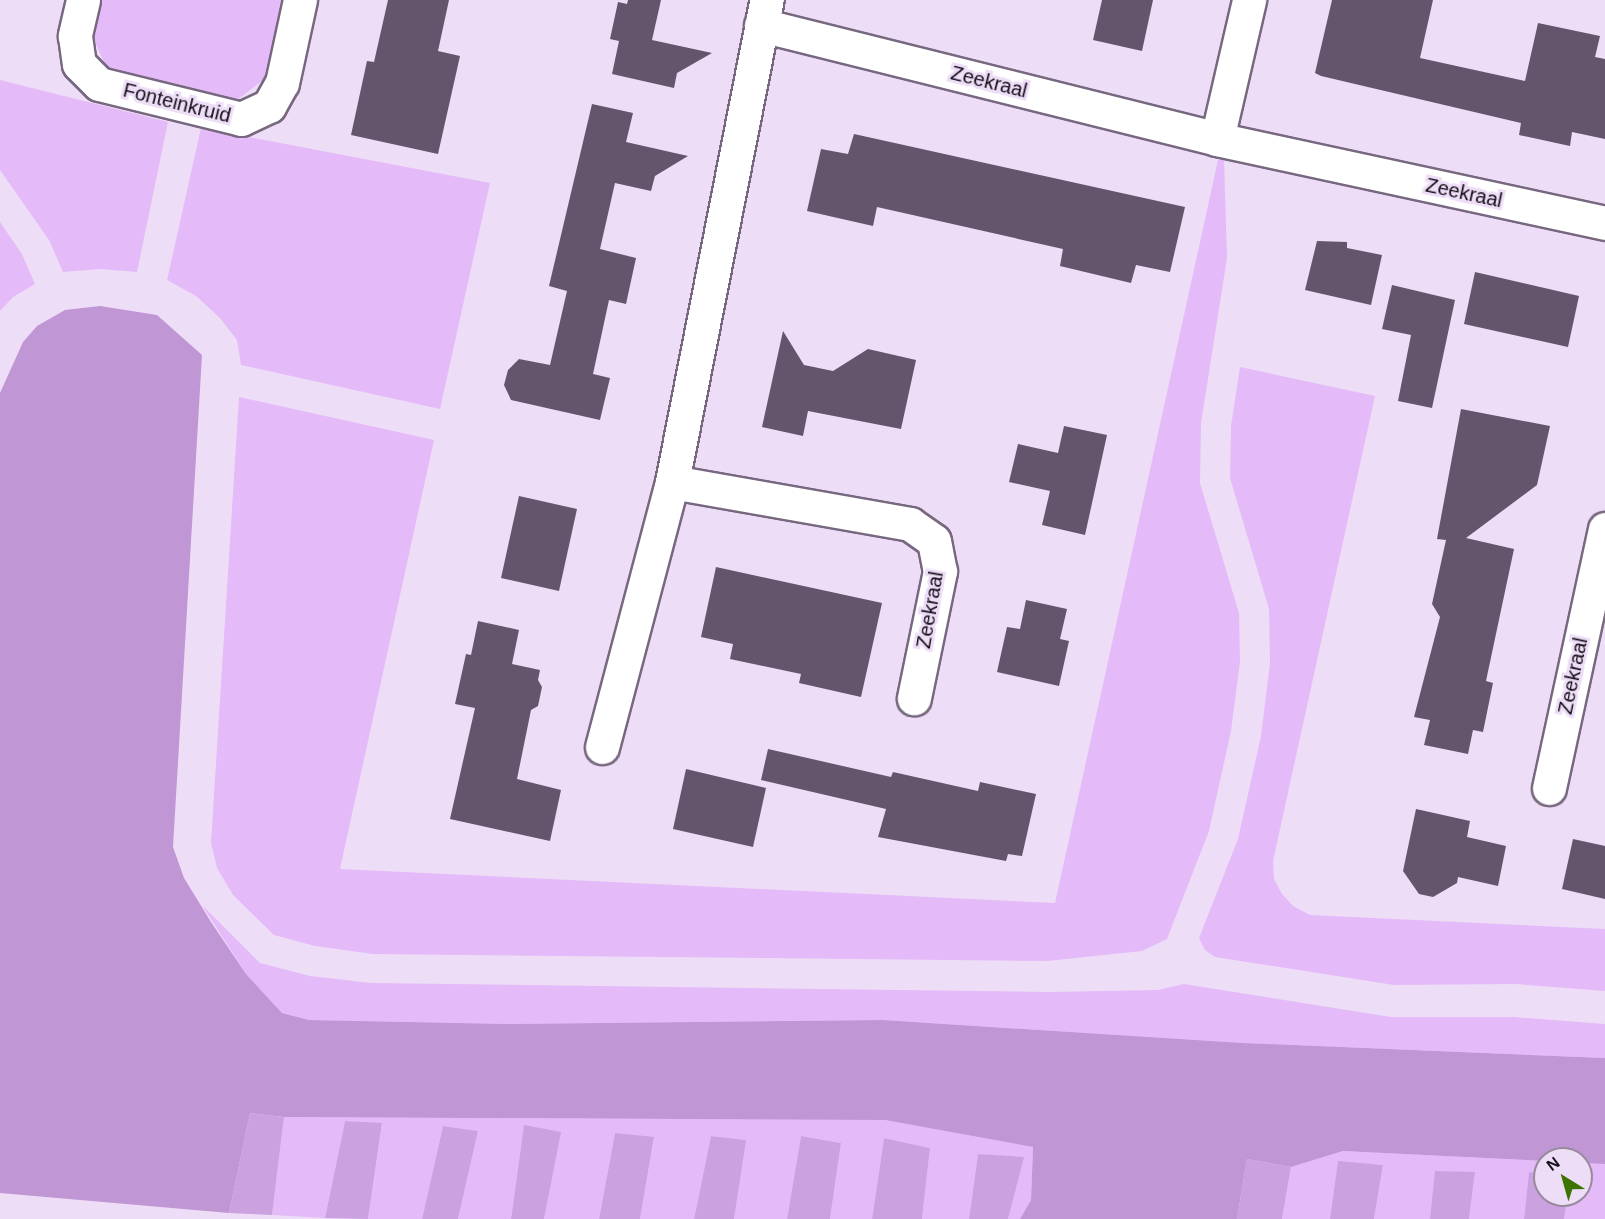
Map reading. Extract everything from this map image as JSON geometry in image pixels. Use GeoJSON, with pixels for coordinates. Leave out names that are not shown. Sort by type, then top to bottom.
{"type":"FeatureCollection","features":[{"type":"Feature","properties":{"kind":"street","name":"Fonteinkruid"},"geometry":{"type":"LineString","coordinates":[[83,0],[75,36],[79,64],[99,84],[242,119],[269,106],[282,83],[300,0]]}},
{"type":"Feature","properties":{"kind":"street"},"geometry":{"type":"LineString","coordinates":[[1217,139],[1249,0]]}},
{"type":"Feature","properties":{"kind":"street","name":"Zeekraal"},"geometry":{"type":"LineString","coordinates":[[602,747],[672,482],[764,12],[1217,139],[1605,223]]}},
{"type":"Feature","properties":{"kind":"street","name":"Zeekraal"},"geometry":{"type":"LineString","coordinates":[[672,482],[910,524],[934,541],[940,572],[914,698]]}},
{"type":"Feature","properties":{"kind":"street","name":"Zeekraal"},"geometry":{"type":"LineString","coordinates":[[1549,788],[1605,529]]}},
{"type":"Feature","properties":{"kind":"shaded area"},"geometry":{"type":"Polygon","coordinates":[[[98,0],[284,0],[267,77],[237,100],[107,69],[91,33],[98,0]]]}},
{"type":"Feature","properties":{"kind":"shaded area"},"geometry":{"type":"Polygon","coordinates":[[[0,80],[168,122],[137,272],[100,269],[63,272],[49,240],[0,170],[0,80]]]}},
{"type":"Feature","properties":{"kind":"shaded area"},"geometry":{"type":"Polygon","coordinates":[[[201,128],[490,183],[440,409],[241,365],[237,340],[220,318],[196,296],[167,280],[201,128]]]}},
{"type":"Feature","properties":{"kind":"shaded area"},"geometry":{"type":"Polygon","coordinates":[[[1218,160],[1224,160],[1227,258],[1201,423],[1200,483],[1239,613],[1240,662],[1231,731],[1209,831],[1167,939],[1142,951],[1047,961],[373,954],[315,946],[274,935],[233,895],[217,868],[211,843],[239,397],[434,440],[340,869],[1055,903],[1218,160]]]}},
{"type":"Feature","properties":{"kind":"shaded area"},"geometry":{"type":"Polygon","coordinates":[[[0,222],[22,254],[35,284],[13,297],[0,311],[0,222]]]}},
{"type":"Feature","properties":{"kind":"shaded area"},"geometry":{"type":"Polygon","coordinates":[[[100,306],[157,315],[202,355],[173,847],[184,878],[211,922],[246,974],[282,1013],[309,1020],[507,1024],[883,1020],[1243,1043],[1605,1058],[1605,1164],[1593,1164],[1593,1147],[1533,1147],[1533,1160],[1343,1151],[1291,1167],[1247,1159],[1237,1219],[1020,1219],[1031,1200],[1033,1147],[885,1120],[284,1117],[250,1113],[229,1213],[0,1193],[0,393],[23,342],[37,326],[65,310],[100,306]]]}},
{"type":"Feature","properties":{"kind":"shaded area"},"geometry":{"type":"Polygon","coordinates":[[[1240,367],[1375,396],[1273,861],[1274,879],[1282,894],[1293,906],[1310,915],[1605,929],[1605,991],[1515,984],[1394,985],[1215,957],[1205,950],[1199,938],[1238,839],[1261,736],[1270,663],[1269,609],[1230,478],[1231,426],[1240,367]]]}},
{"type":"Feature","properties":{"kind":"shaded area"},"geometry":{"type":"Polygon","coordinates":[[[202,905],[260,963],[310,976],[371,983],[1049,992],[1158,990],[1184,984],[1391,1017],[1514,1017],[1605,1024],[1605,1058],[1243,1043],[883,1020],[507,1024],[309,1020],[282,1013],[246,974],[202,905]]]}},
{"type":"Feature","properties":{"kind":"shaded area"},"geometry":{"type":"Polygon","coordinates":[[[250,1113],[284,1117],[272,1215],[229,1213],[250,1113]]]}},
{"type":"Feature","properties":{"kind":"shaded area"},"geometry":{"type":"Polygon","coordinates":[[[284,1117],[885,1120],[1033,1147],[1031,1200],[1020,1219],[1008,1219],[1023,1158],[978,1154],[969,1219],[922,1219],[930,1148],[884,1138],[872,1219],[830,1219],[841,1143],[801,1136],[787,1219],[734,1219],[745,1140],[711,1136],[694,1219],[640,1219],[654,1138],[615,1133],[599,1219],[544,1219],[560,1133],[524,1126],[511,1219],[458,1219],[478,1131],[443,1126],[422,1219],[368,1219],[382,1124],[345,1121],[325,1218],[272,1215],[284,1117]]]}},
{"type":"Feature","properties":{"kind":"shaded area"},"geometry":{"type":"Polygon","coordinates":[[[345,1121],[382,1123],[368,1219],[325,1218],[345,1121]]]}},
{"type":"Feature","properties":{"kind":"shaded area"},"geometry":{"type":"Polygon","coordinates":[[[524,1125],[561,1132],[544,1219],[511,1219],[524,1125]]]}},
{"type":"Feature","properties":{"kind":"shaded area"},"geometry":{"type":"Polygon","coordinates":[[[443,1126],[478,1131],[458,1219],[422,1219],[443,1126]]]}},
{"type":"Feature","properties":{"kind":"shaded area"},"geometry":{"type":"Polygon","coordinates":[[[615,1133],[654,1137],[640,1219],[599,1219],[615,1133]]]}},
{"type":"Feature","properties":{"kind":"shaded area"},"geometry":{"type":"Polygon","coordinates":[[[711,1136],[746,1140],[734,1219],[694,1219],[711,1136]]]}},
{"type":"Feature","properties":{"kind":"shaded area"},"geometry":{"type":"Polygon","coordinates":[[[801,1136],[841,1143],[830,1219],[787,1219],[801,1136]]]}},
{"type":"Feature","properties":{"kind":"shaded area"},"geometry":{"type":"Polygon","coordinates":[[[884,1138],[930,1148],[922,1219],[872,1219],[884,1138]]]}},
{"type":"Feature","properties":{"kind":"shaded area"},"geometry":{"type":"Polygon","coordinates":[[[1343,1151],[1533,1160],[1533,1174],[1529,1173],[1524,1219],[1469,1219],[1475,1173],[1436,1171],[1430,1219],[1374,1219],[1383,1165],[1338,1162],[1330,1219],[1282,1219],[1291,1167],[1343,1151]]]}},
{"type":"Feature","properties":{"kind":"shaded area"},"geometry":{"type":"Polygon","coordinates":[[[978,1154],[1024,1157],[1008,1219],[969,1219],[978,1154]]]}},
{"type":"Feature","properties":{"kind":"shaded area"},"geometry":{"type":"Polygon","coordinates":[[[1247,1159],[1291,1167],[1282,1219],[1237,1219],[1247,1159]]]}},
{"type":"Feature","properties":{"kind":"shaded area"},"geometry":{"type":"Polygon","coordinates":[[[1338,1161],[1383,1165],[1374,1219],[1330,1219],[1338,1161]]]}},
{"type":"Feature","properties":{"kind":"shaded area"},"geometry":{"type":"Polygon","coordinates":[[[1593,1164],[1605,1164],[1605,1219],[1564,1219],[1566,1207],[1593,1207],[1593,1164]]]}},
{"type":"Feature","properties":{"kind":"shaded area"},"geometry":{"type":"Polygon","coordinates":[[[1435,1171],[1475,1172],[1469,1219],[1430,1219],[1435,1171]]]}},
{"type":"Feature","properties":{"kind":"shaded area"},"geometry":{"type":"Polygon","coordinates":[[[1529,1172],[1533,1173],[1533,1207],[1566,1207],[1564,1219],[1524,1219],[1529,1172]]]}},
{"type":"Feature","properties":{"kind":"building"},"geometry":{"type":"Polygon","coordinates":[[[388,0],[449,0],[438,51],[460,56],[438,154],[351,135],[367,61],[374,62],[388,0]]]}},
{"type":"Feature","properties":{"kind":"building"},"geometry":{"type":"Polygon","coordinates":[[[628,0],[661,0],[652,40],[712,53],[677,73],[674,88],[612,74],[619,41],[610,39],[618,2],[627,4],[628,0]]]}},
{"type":"Feature","properties":{"kind":"building"},"geometry":{"type":"Polygon","coordinates":[[[1102,0],[1153,0],[1142,51],[1093,40],[1102,0]]]}},
{"type":"Feature","properties":{"kind":"building"},"geometry":{"type":"Polygon","coordinates":[[[1332,0],[1433,0],[1420,58],[1525,81],[1538,23],[1600,36],[1595,57],[1605,59],[1605,139],[1572,132],[1570,146],[1519,135],[1521,123],[1315,73],[1332,0]]]}},
{"type":"Feature","properties":{"kind":"building"},"geometry":{"type":"Polygon","coordinates":[[[592,104],[633,113],[626,142],[688,156],[655,176],[651,191],[615,183],[600,249],[636,258],[626,304],[609,300],[593,374],[610,378],[600,420],[511,400],[504,385],[508,370],[519,359],[550,365],[567,291],[549,286],[592,104]]]}},
{"type":"Feature","properties":{"kind":"building"},"geometry":{"type":"Polygon","coordinates":[[[854,134],[1185,207],[1170,272],[1136,265],[1131,283],[1060,266],[1063,249],[877,207],[873,226],[807,211],[821,149],[848,154],[854,134]]]}},
{"type":"Feature","properties":{"kind":"building"},"geometry":{"type":"Polygon","coordinates":[[[1317,241],[1347,242],[1347,248],[1382,255],[1371,305],[1305,290],[1317,241]]]}},
{"type":"Feature","properties":{"kind":"building"},"geometry":{"type":"Polygon","coordinates":[[[1475,272],[1579,296],[1568,347],[1464,324],[1475,272]]]}},
{"type":"Feature","properties":{"kind":"building"},"geometry":{"type":"Polygon","coordinates":[[[1392,285],[1455,300],[1432,408],[1398,401],[1411,335],[1382,329],[1392,285]]]}},
{"type":"Feature","properties":{"kind":"building"},"geometry":{"type":"Polygon","coordinates":[[[783,331],[804,365],[833,371],[868,349],[916,360],[901,429],[808,411],[803,436],[762,427],[783,331]]]}},
{"type":"Feature","properties":{"kind":"building"},"geometry":{"type":"Polygon","coordinates":[[[1461,409],[1550,426],[1537,485],[1466,538],[1514,549],[1486,681],[1493,683],[1483,732],[1473,730],[1468,754],[1424,745],[1430,720],[1414,717],[1440,617],[1432,604],[1446,540],[1437,539],[1461,409]]]}},
{"type":"Feature","properties":{"kind":"building"},"geometry":{"type":"Polygon","coordinates":[[[1064,426],[1107,435],[1085,535],[1042,525],[1050,491],[1009,482],[1018,444],[1058,453],[1064,426]]]}},
{"type":"Feature","properties":{"kind":"building"},"geometry":{"type":"Polygon","coordinates":[[[519,496],[577,509],[559,591],[501,578],[519,496]]]}},
{"type":"Feature","properties":{"kind":"building"},"geometry":{"type":"Polygon","coordinates":[[[716,567],[882,603],[861,697],[799,683],[801,674],[730,659],[733,644],[701,637],[716,567]]]}},
{"type":"Feature","properties":{"kind":"building"},"geometry":{"type":"Polygon","coordinates":[[[1026,600],[1067,609],[1060,639],[1069,641],[1059,686],[997,672],[1007,627],[1020,629],[1026,600]]]}},
{"type":"Feature","properties":{"kind":"building"},"geometry":{"type":"Polygon","coordinates":[[[478,621],[519,630],[512,664],[540,670],[538,680],[542,687],[538,706],[531,710],[517,779],[561,790],[550,841],[450,819],[475,708],[455,704],[466,654],[471,655],[478,621]]]}},
{"type":"Feature","properties":{"kind":"building"},"geometry":{"type":"Polygon","coordinates":[[[768,749],[891,777],[893,772],[978,791],[980,782],[1036,794],[1022,856],[1008,854],[1006,861],[878,837],[886,809],[761,780],[768,749]]]}},
{"type":"Feature","properties":{"kind":"building"},"geometry":{"type":"Polygon","coordinates":[[[686,769],[766,788],[753,847],[673,829],[686,769]]]}},
{"type":"Feature","properties":{"kind":"building"},"geometry":{"type":"Polygon","coordinates":[[[1416,809],[1470,821],[1467,837],[1506,846],[1498,886],[1458,877],[1457,883],[1433,897],[1419,894],[1403,871],[1416,809]]]}},
{"type":"Feature","properties":{"kind":"building"},"geometry":{"type":"Polygon","coordinates":[[[1573,839],[1605,846],[1605,899],[1562,889],[1573,839]]]}}]}
